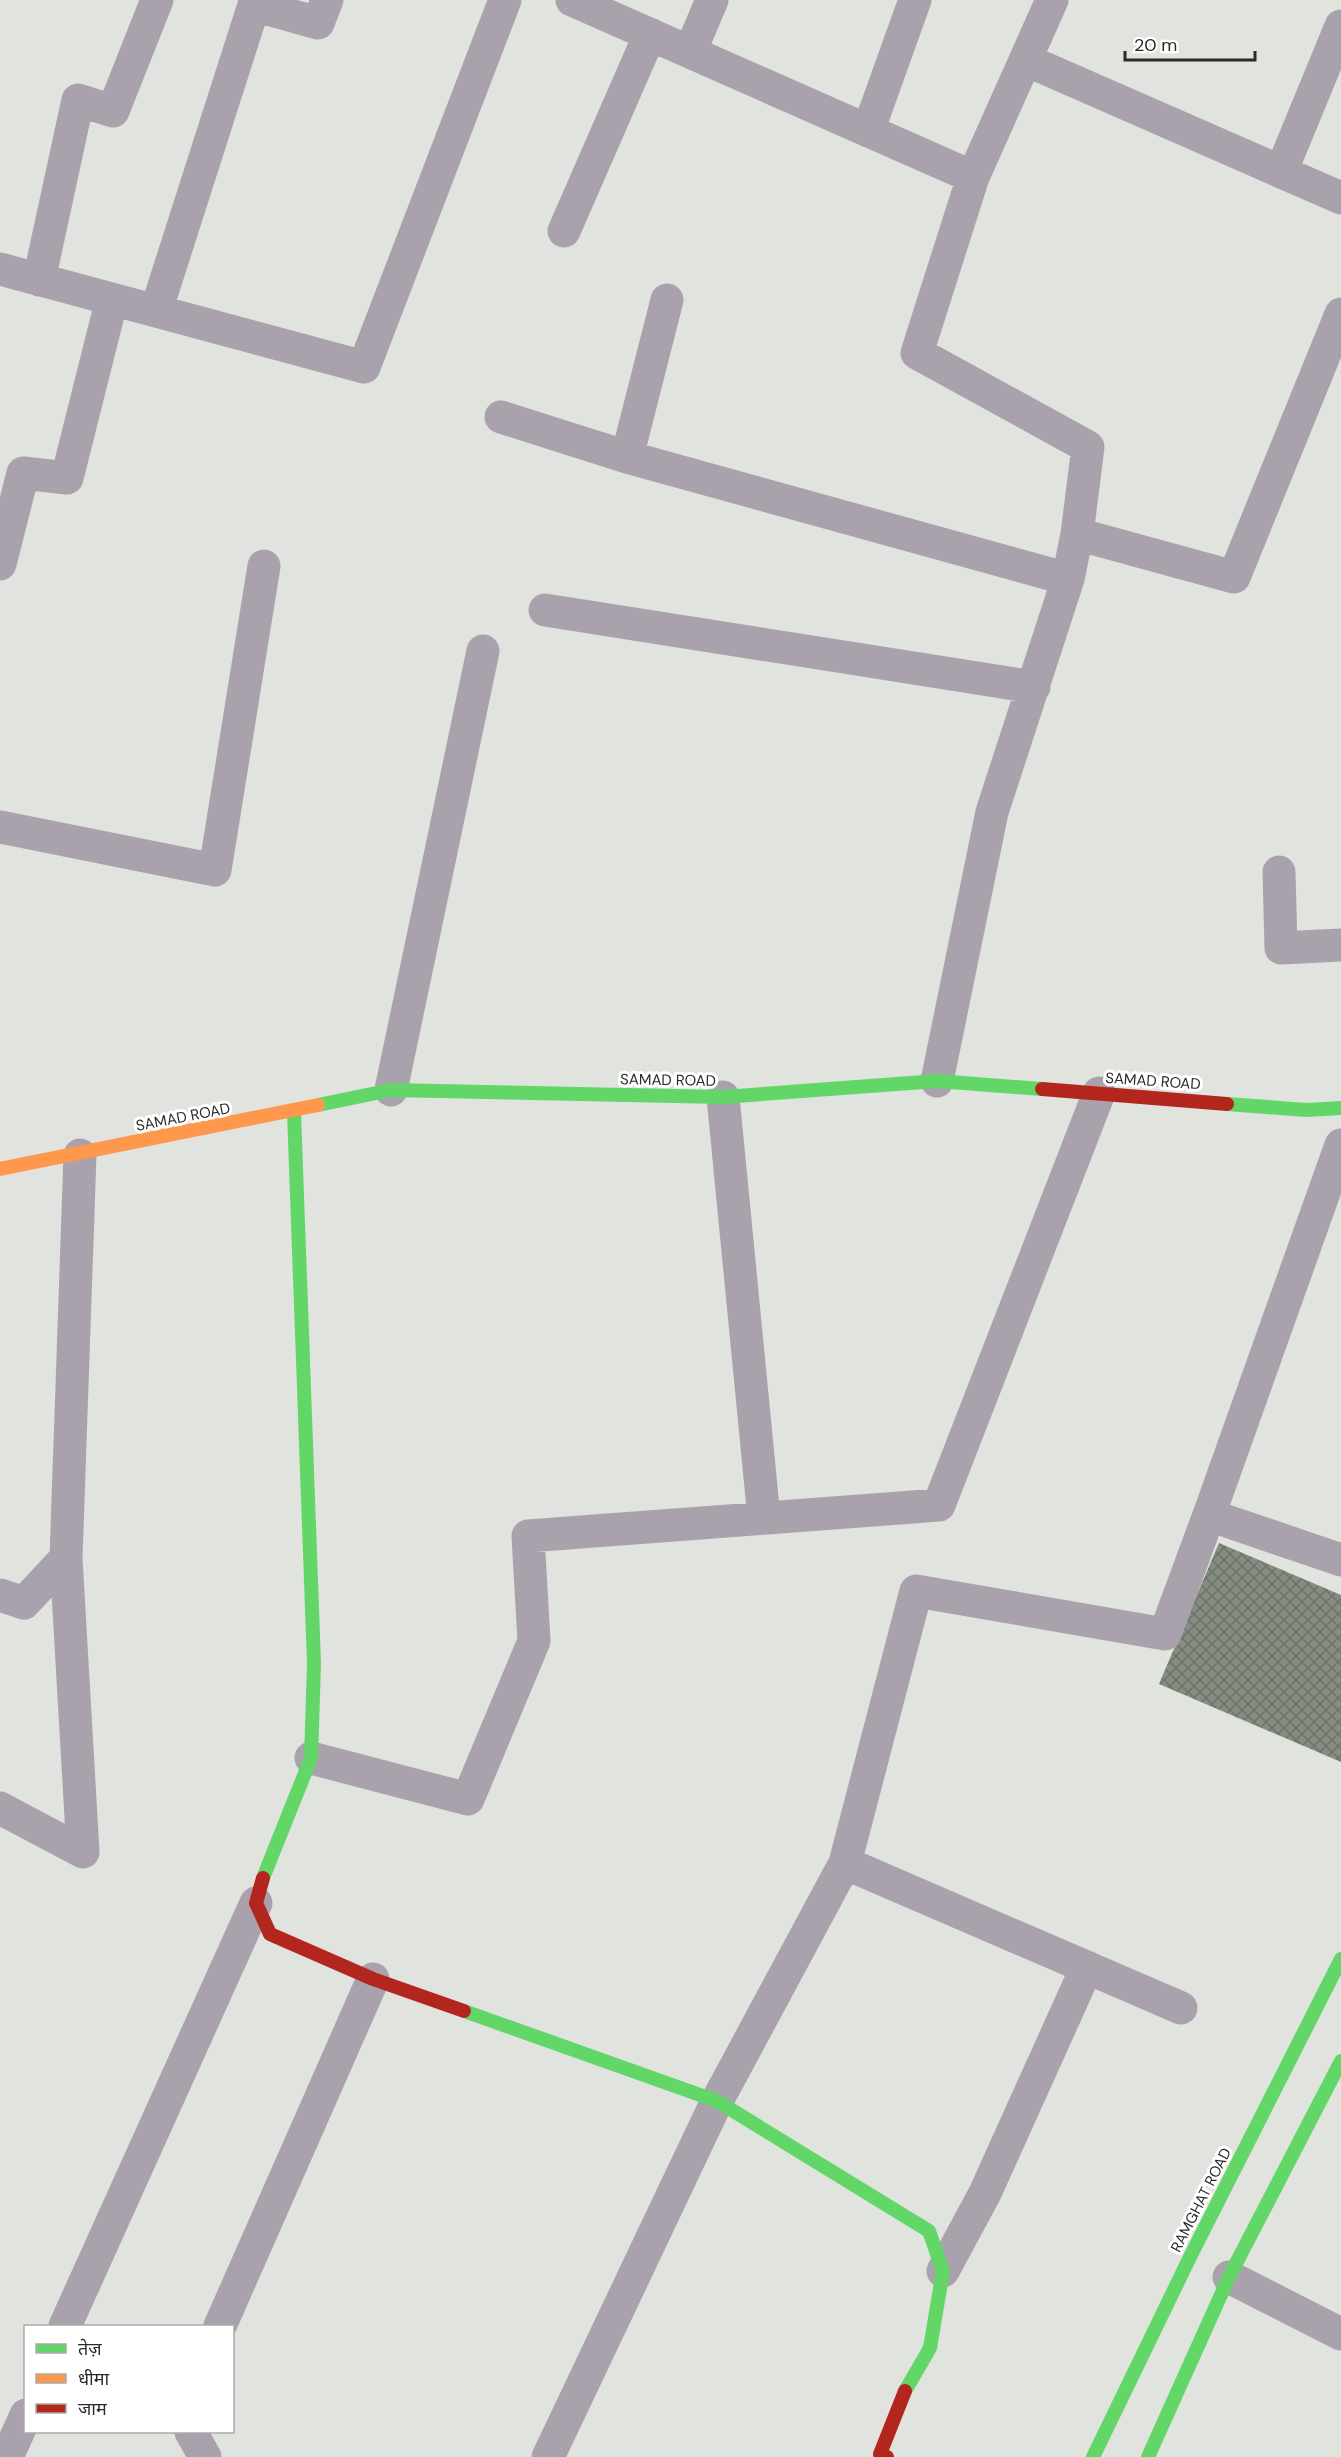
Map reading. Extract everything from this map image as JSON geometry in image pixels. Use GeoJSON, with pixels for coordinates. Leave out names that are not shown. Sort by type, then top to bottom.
{"type":"FeatureCollection","features":[{"type":"Feature","properties":{"kind":"street"},"geometry":{"type":"LineString","coordinates":[[39,280],[78,100],[113,111],[157,0]]}},
{"type":"Feature","properties":{"kind":"street"},"geometry":{"type":"LineString","coordinates":[[156,311],[254,5],[318,23],[327,0]]}},
{"type":"Feature","properties":{"kind":"street"},"geometry":{"type":"LineString","coordinates":[[0,269],[364,367],[505,0]]}},
{"type":"Feature","properties":{"kind":"street"},"geometry":{"type":"LineString","coordinates":[[572,0],[973,177]]}},
{"type":"Feature","properties":{"kind":"street"},"geometry":{"type":"LineString","coordinates":[[690,52],[712,0]]}},
{"type":"Feature","properties":{"kind":"street"},"geometry":{"type":"LineString","coordinates":[[868,131],[915,0]]}},
{"type":"Feature","properties":{"kind":"street"},"geometry":{"type":"LineString","coordinates":[[937,1081],[992,812],[1068,579],[1077,534],[1088,447],[917,353],[973,177],[1053,0]]}},
{"type":"Feature","properties":{"kind":"street"},"geometry":{"type":"LineString","coordinates":[[1281,172],[1341,26]]}},
{"type":"Feature","properties":{"kind":"street"},"geometry":{"type":"LineString","coordinates":[[564,231],[651,34]]}},
{"type":"Feature","properties":{"kind":"street"},"geometry":{"type":"LineString","coordinates":[[1026,60],[1341,198]]}},
{"type":"Feature","properties":{"kind":"street"},"geometry":{"type":"LineString","coordinates":[[0,564],[22,473],[67,478],[112,299]]}},
{"type":"Feature","properties":{"kind":"street"},"geometry":{"type":"LineString","coordinates":[[627,456],[667,300]]}},
{"type":"Feature","properties":{"kind":"street"},"geometry":{"type":"LineString","coordinates":[[1077,534],[1234,577],[1341,314]]}},
{"type":"Feature","properties":{"kind":"street"},"geometry":{"type":"LineString","coordinates":[[501,417],[627,456],[1068,579]]}},
{"type":"Feature","properties":{"kind":"street"},"geometry":{"type":"LineString","coordinates":[[0,827],[215,870],[264,566]]}},
{"type":"Feature","properties":{"kind":"street"},"geometry":{"type":"LineString","coordinates":[[545,610],[1034,687]]}},
{"type":"Feature","properties":{"kind":"street"},"geometry":{"type":"LineString","coordinates":[[391,1090],[483,651]]}},
{"type":"Feature","properties":{"kind":"street"},"geometry":{"type":"LineString","coordinates":[[1279,872],[1281,948],[1341,945]]}},
{"type":"Feature","properties":{"kind":"street","name":"SAMAD ROAD"},"geometry":{"type":"LineString","coordinates":[[0,1169],[294,1112],[391,1090],[723,1097],[937,1081],[1307,1110],[1341,1108]]}},
{"type":"Feature","properties":{"kind":"street"},"geometry":{"type":"LineString","coordinates":[[311,1758],[468,1799],[534,1641],[528,1536],[939,1505],[1099,1093]]}},
{"type":"Feature","properties":{"kind":"street"},"geometry":{"type":"LineString","coordinates":[[723,1097],[764,1518]]}},
{"type":"Feature","properties":{"kind":"street"},"geometry":{"type":"LineString","coordinates":[[65,2325],[256,1903],[266,1868],[311,1758],[314,1664],[294,1112]]}},
{"type":"Feature","properties":{"kind":"street"},"geometry":{"type":"LineString","coordinates":[[548,2457],[717,2101],[845,1863],[916,1591],[1165,1634],[1341,1145]]}},
{"type":"Feature","properties":{"kind":"street"},"geometry":{"type":"LineString","coordinates":[[0,1808],[83,1852],[66,1558],[80,1155]]}},
{"type":"Feature","properties":{"kind":"street"},"geometry":{"type":"LineString","coordinates":[[1209,1515],[1341,1560]]}},
{"type":"Feature","properties":{"kind":"street"},"geometry":{"type":"LineString","coordinates":[[0,1595],[24,1603],[66,1558]]}},
{"type":"Feature","properties":{"kind":"street"},"geometry":{"type":"LineString","coordinates":[[845,1863],[1181,2008]]}},
{"type":"Feature","properties":{"kind":"street"},"geometry":{"type":"LineString","coordinates":[[256,1903],[270,1934],[373,1979],[717,2101],[929,2231],[943,2271]]}},
{"type":"Feature","properties":{"kind":"street","name":"RAMGHAT ROAD"},"geometry":{"type":"LineString","coordinates":[[1093,2457],[1190,2257],[1341,1959]]}},
{"type":"Feature","properties":{"kind":"street"},"geometry":{"type":"LineString","coordinates":[[882,2456],[902,2397],[930,2348],[943,2271],[985,2193],[1087,1967]]}},
{"type":"Feature","properties":{"kind":"street"},"geometry":{"type":"LineString","coordinates":[[220,2325],[373,1979]]}},
{"type":"Feature","properties":{"kind":"street"},"geometry":{"type":"LineString","coordinates":[[1148,2457],[1229,2277],[1341,2061]]}},
{"type":"Feature","properties":{"kind":"street"},"geometry":{"type":"LineString","coordinates":[[1229,2277],[1341,2334]]}},
{"type":"Feature","properties":{"kind":"street"},"geometry":{"type":"LineString","coordinates":[[7,2457],[24,2419]]}},
{"type":"Feature","properties":{"kind":"street"},"geometry":{"type":"LineString","coordinates":[[192,2433],[205,2457]]}},
{"type":"Feature","properties":{"kind":"building"},"geometry":{"type":"Polygon","coordinates":[[[1219,1543],[1341,1595],[1341,1762],[1159,1684],[1219,1543]]]}},
{"type":"Feature","properties":{"kind":"traffic: fast"},"geometry":{"type":"LineString","coordinates":[[318,1105],[391,1090],[723,1097],[937,1081],[1042,1089]]}},
{"type":"Feature","properties":{"kind":"traffic: fast"},"geometry":{"type":"LineString","coordinates":[[1227,1104],[1307,1110],[1341,1108]]}},
{"type":"Feature","properties":{"kind":"traffic: fast"},"geometry":{"type":"LineString","coordinates":[[263,1878],[311,1758],[314,1664],[294,1112]]}},
{"type":"Feature","properties":{"kind":"traffic: fast"},"geometry":{"type":"LineString","coordinates":[[1093,2457],[1190,2257],[1341,1959]]}},
{"type":"Feature","properties":{"kind":"traffic: fast"},"geometry":{"type":"LineString","coordinates":[[464,2011],[717,2101],[929,2231],[943,2271],[930,2348],[905,2391]]}},
{"type":"Feature","properties":{"kind":"traffic: fast"},"geometry":{"type":"LineString","coordinates":[[1148,2457],[1229,2277],[1341,2061]]}},
{"type":"Feature","properties":{"kind":"traffic: slow"},"geometry":{"type":"LineString","coordinates":[[0,1169],[318,1105]]}},
{"type":"Feature","properties":{"kind":"traffic: jam"},"geometry":{"type":"LineString","coordinates":[[1042,1089],[1227,1104]]}},
{"type":"Feature","properties":{"kind":"traffic: jam"},"geometry":{"type":"LineString","coordinates":[[263,1878],[256,1903],[270,1934],[373,1979],[464,2011]]}},
{"type":"Feature","properties":{"kind":"traffic: jam"},"geometry":{"type":"LineString","coordinates":[[887,2457],[880,2454],[905,2391]]}}]}
